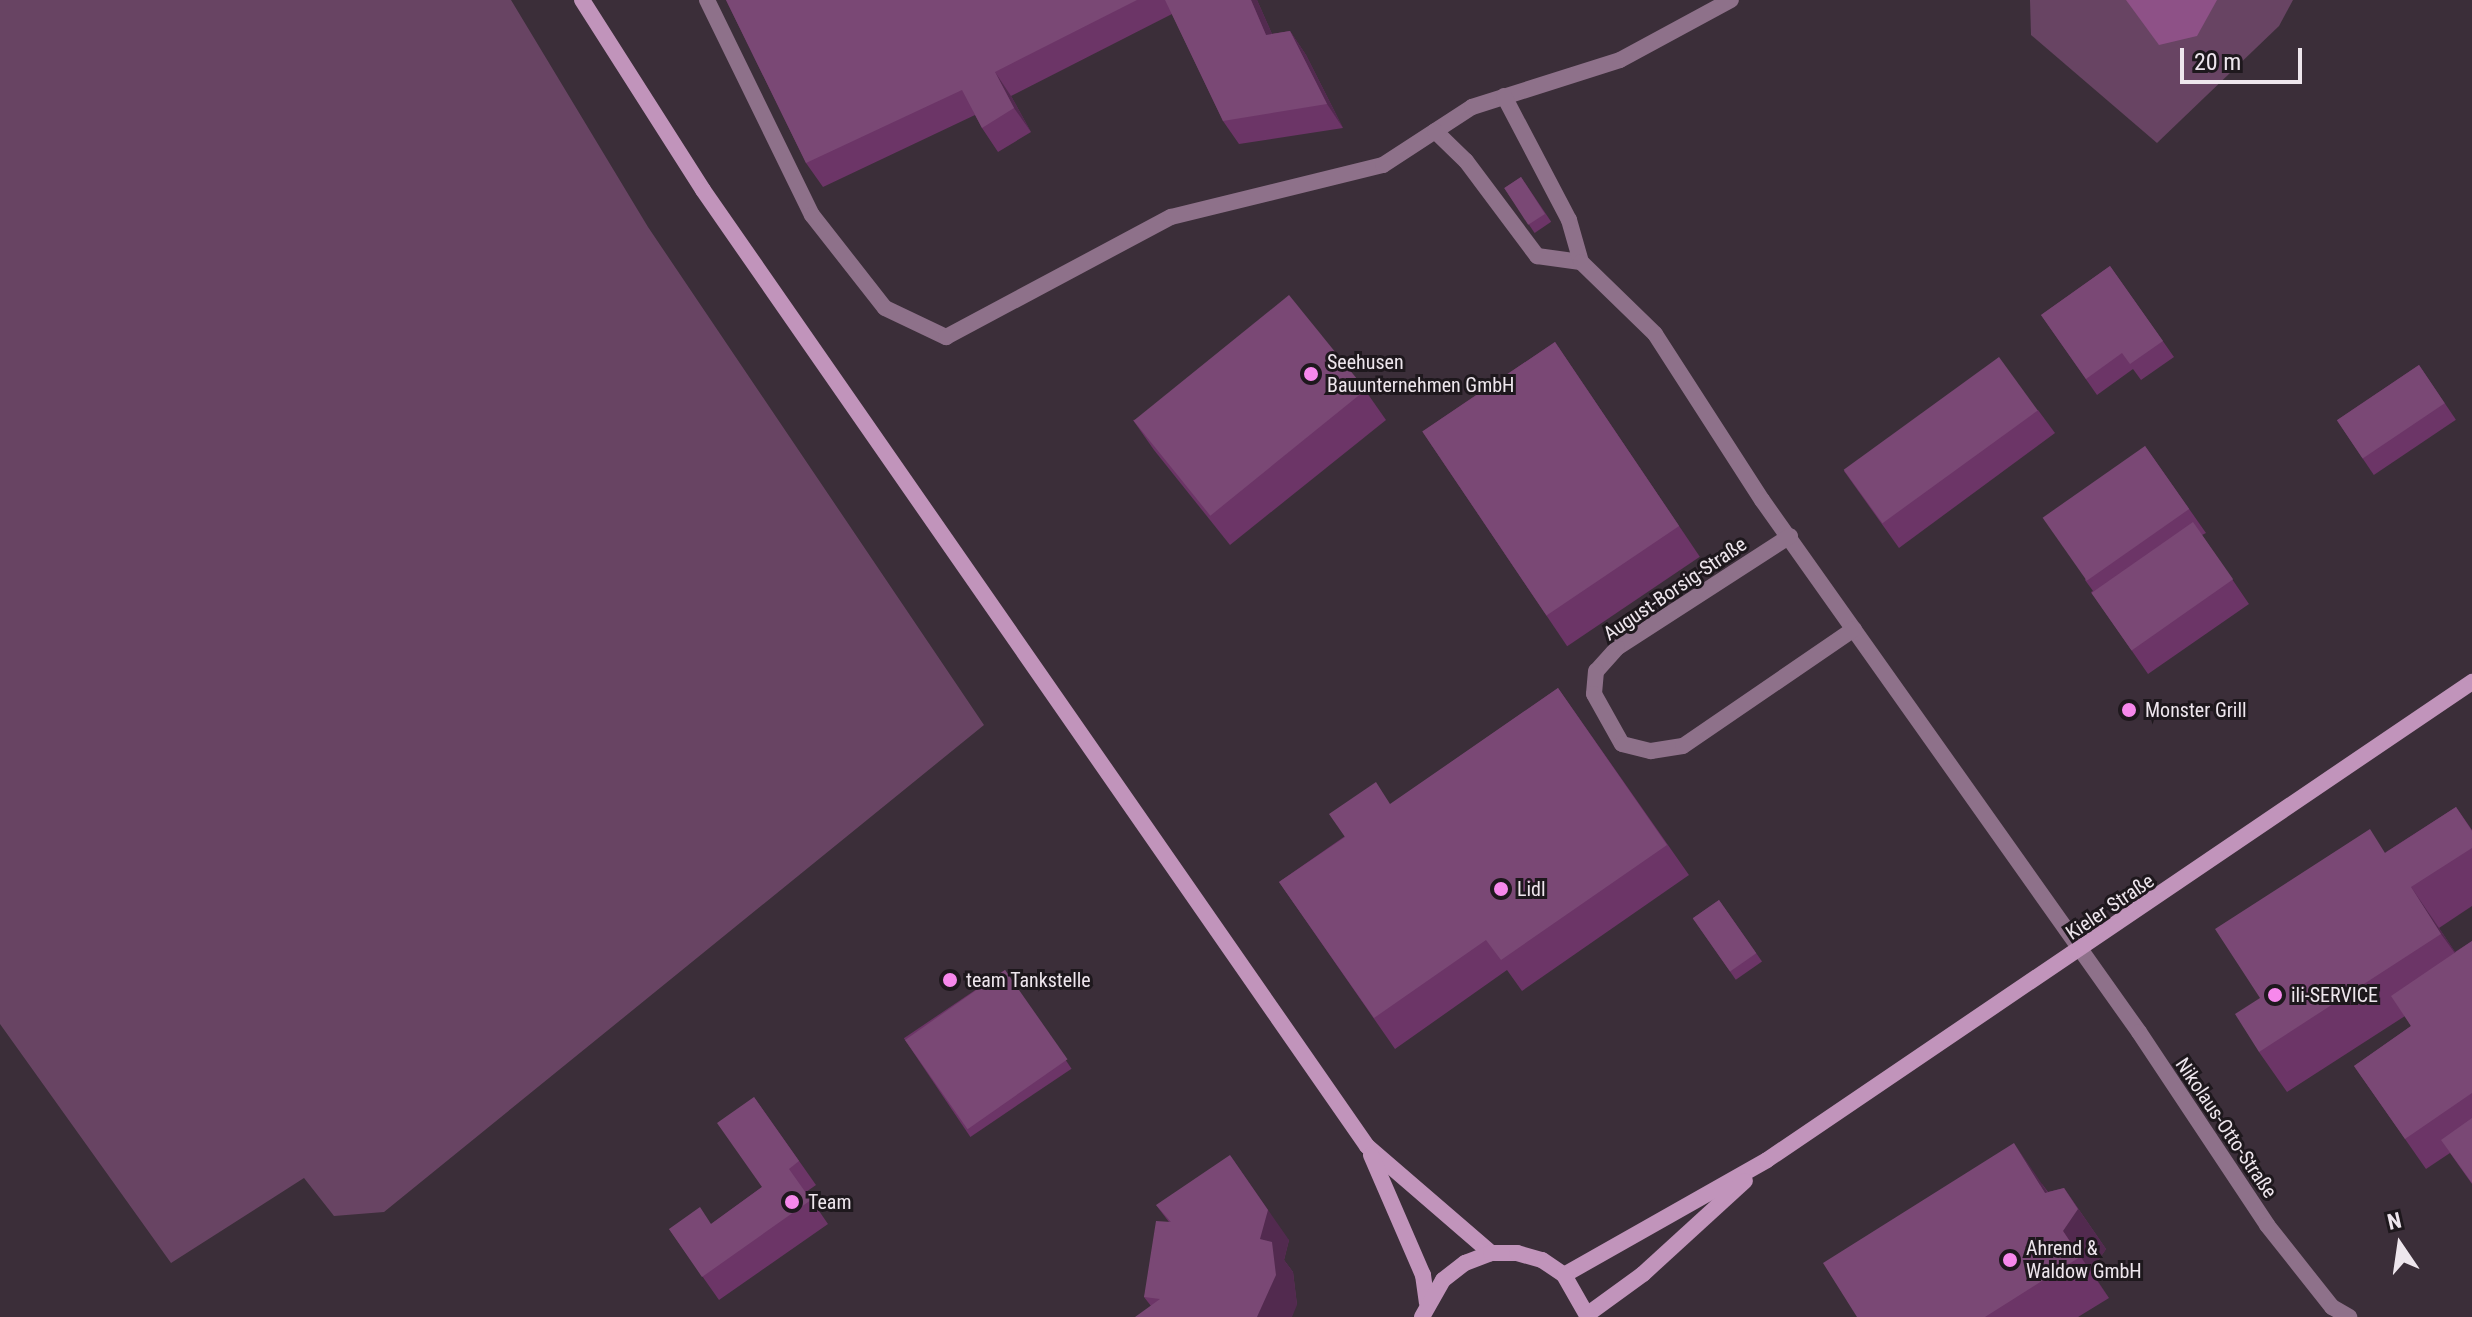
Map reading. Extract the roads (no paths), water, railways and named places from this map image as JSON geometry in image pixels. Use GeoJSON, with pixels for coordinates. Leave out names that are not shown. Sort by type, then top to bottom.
{"type":"FeatureCollection","features":[{"type":"Feature","properties":{"kind":"main road"},"geometry":{"type":"LineString","coordinates":[[582,0],[703,190],[1367,1146],[1423,1275],[1425,1310]]}},
{"type":"Feature","properties":{"kind":"main road","name":"Kieler Straße"},"geometry":{"type":"LineString","coordinates":[[1767,1160],[1643,1274],[1588,1316],[1564,1275],[1767,1160],[2081,951],[2472,682]]}},
{"type":"Feature","properties":{"kind":"main road"},"geometry":{"type":"LineString","coordinates":[[1367,1146],[1491,1253]]}},
{"type":"Feature","properties":{"kind":"main road"},"geometry":{"type":"LineString","coordinates":[[1425,1310],[1443,1280],[1463,1264],[1491,1253],[1542,1260],[1564,1275]]}},
{"type":"Feature","properties":{"kind":"street"},"geometry":{"type":"LineString","coordinates":[[707,0],[812,215],[885,308],[946,337],[1171,217],[1383,165],[1472,107],[1620,60],[1731,0]]}},
{"type":"Feature","properties":{"kind":"street"},"geometry":{"type":"LineString","coordinates":[[1504,96],[1569,220],[1581,262],[1655,334],[1854,629],[2081,951]]}},
{"type":"Feature","properties":{"kind":"street"},"geometry":{"type":"LineString","coordinates":[[1435,131],[1466,161],[1537,256],[1581,262]]}},
{"type":"Feature","properties":{"kind":"street","name":"August-Borsig-Straße"},"geometry":{"type":"LineString","coordinates":[[1790,536],[1617,648],[1596,671],[1594,694],[1622,744],[1651,751],[1683,746],[1854,629]]}},
{"type":"Feature","properties":{"kind":"street","name":"Nikolaus-Otto-Straße"},"geometry":{"type":"LineString","coordinates":[[2081,951],[2267,1225],[2332,1307],[2349,1317]]}},
{"type":"Feature","properties":{"kind":"place","name":"Seehusen Bauunternehmen GmbH"},"geometry":{"type":"Point","coordinates":[1311,374]}},
{"type":"Feature","properties":{"kind":"place","name":"Monster Grill"},"geometry":{"type":"Point","coordinates":[2129,710]}},
{"type":"Feature","properties":{"kind":"place","name":"Lidl"},"geometry":{"type":"Point","coordinates":[1501,889]}},
{"type":"Feature","properties":{"kind":"place","name":"team Tankstelle"},"geometry":{"type":"Point","coordinates":[950,980]}},
{"type":"Feature","properties":{"kind":"place","name":"ili-SERVICE"},"geometry":{"type":"Point","coordinates":[2275,995]}},
{"type":"Feature","properties":{"kind":"place","name":"Team"},"geometry":{"type":"Point","coordinates":[792,1202]}},
{"type":"Feature","properties":{"kind":"place","name":"Ahrend & Waldow GmbH"},"geometry":{"type":"Point","coordinates":[2010,1260]}}]}
